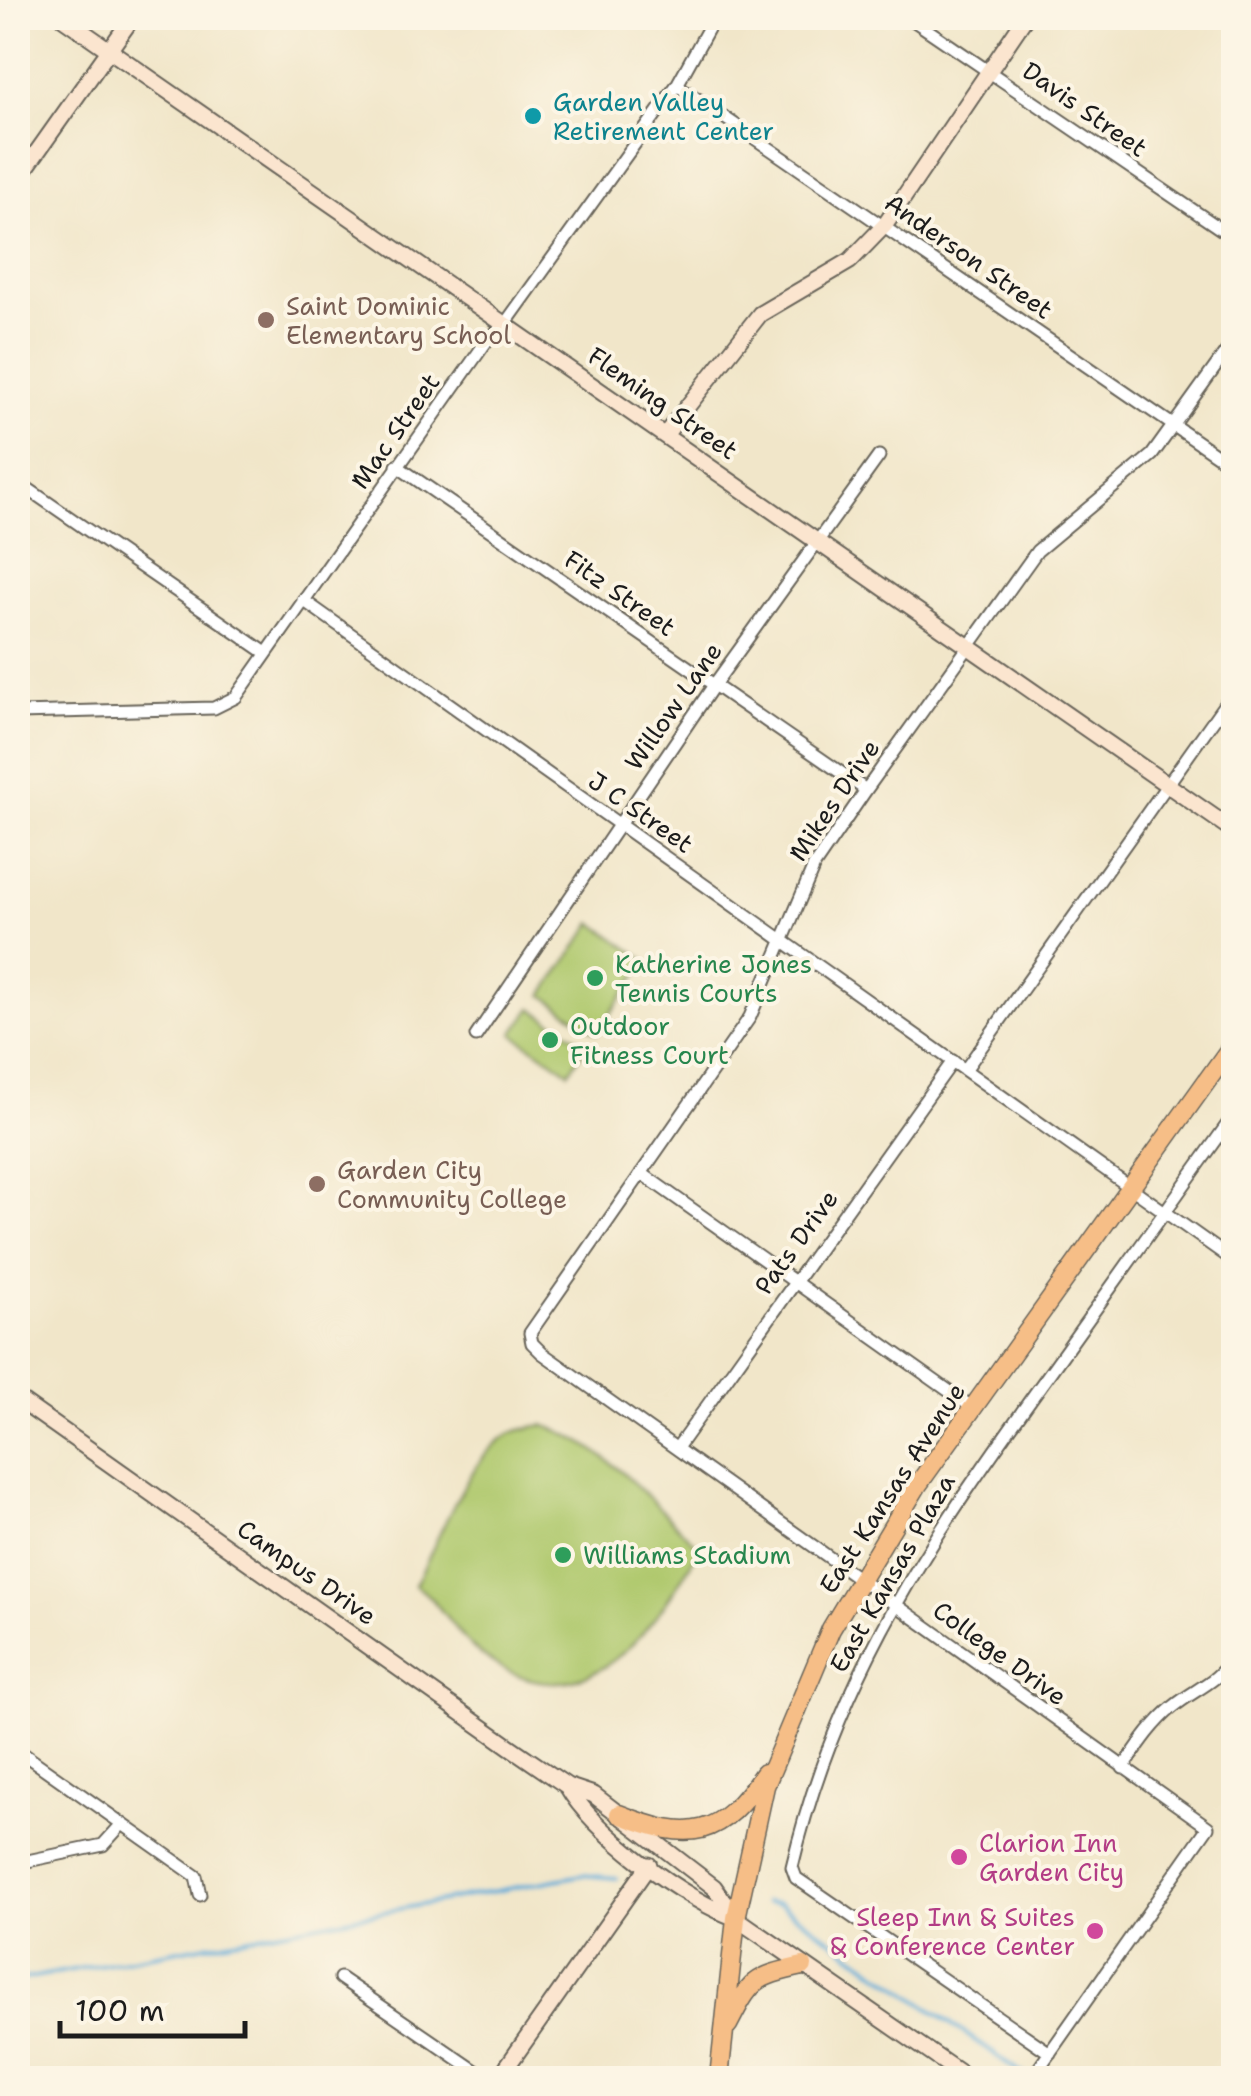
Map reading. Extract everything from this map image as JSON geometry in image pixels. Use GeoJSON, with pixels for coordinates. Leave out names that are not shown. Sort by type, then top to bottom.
{"type":"FeatureCollection","features":[{"type":"Feature","properties":{"kind":"main road","name":"East Kansas Avenue"},"geometry":{"type":"LineString","coordinates":[[719,2078],[736,1918],[765,1786],[811,1671],[858,1578],[973,1408],[1234,1043]]}},
{"type":"Feature","properties":{"kind":"main road"},"geometry":{"type":"LineString","coordinates":[[620,1814],[677,1833],[701,1831],[735,1814],[776,1757]]}},
{"type":"Feature","properties":{"kind":"main road"},"geometry":{"type":"LineString","coordinates":[[722,2037],[744,1990],[757,1977],[803,1966]]}},
{"type":"Feature","properties":{"kind":"street","name":"Fleming Street"},"geometry":{"type":"LineString","coordinates":[[63,18],[1234,831]]}},
{"type":"Feature","properties":{"kind":"street"},"geometry":{"type":"LineString","coordinates":[[18,179],[132,18]]}},
{"type":"Feature","properties":{"kind":"street"},"geometry":{"type":"LineString","coordinates":[[677,85],[714,18]]}},
{"type":"Feature","properties":{"kind":"street","name":"Davis Street"},"geometry":{"type":"LineString","coordinates":[[910,18],[1234,238]]}},
{"type":"Feature","properties":{"kind":"street"},"geometry":{"type":"LineString","coordinates":[[665,435],[760,314],[850,262],[885,225],[1025,18]]}},
{"type":"Feature","properties":{"kind":"street","name":"Anderson Street"},"geometry":{"type":"LineString","coordinates":[[677,85],[1234,467]]}},
{"type":"Feature","properties":{"kind":"street","name":"Mac Street"},"geometry":{"type":"LineString","coordinates":[[18,713],[214,708],[236,697],[486,342],[505,324],[677,85]]}},
{"type":"Feature","properties":{"kind":"street","name":"Mikes Drive"},"geometry":{"type":"LineString","coordinates":[[531,1328],[750,1018],[814,866],[866,790],[1037,550],[1152,455],[1234,341]]}},
{"type":"Feature","properties":{"kind":"street","name":"Willow Lane"},"geometry":{"type":"LineString","coordinates":[[476,1036],[618,824],[879,456]]}},
{"type":"Feature","properties":{"kind":"street","name":"Fitz Street"},"geometry":{"type":"LineString","coordinates":[[398,466],[866,790]]}},
{"type":"Feature","properties":{"kind":"street"},"geometry":{"type":"LineString","coordinates":[[18,482],[266,653]]}},
{"type":"Feature","properties":{"kind":"street","name":"J C Street"},"geometry":{"type":"LineString","coordinates":[[303,600],[965,1070]]}},
{"type":"Feature","properties":{"kind":"street"},"geometry":{"type":"LineString","coordinates":[[1234,691],[965,1070],[1234,1261]]}},
{"type":"Feature","properties":{"kind":"street","name":"Pats Drive"},"geometry":{"type":"LineString","coordinates":[[677,1448],[953,1061]]}},
{"type":"Feature","properties":{"kind":"street","name":"East Kansas Plaza"},"geometry":{"type":"LineString","coordinates":[[1050,2053],[796,1878],[792,1867],[830,1739],[894,1604],[941,1524],[1234,1115]]}},
{"type":"Feature","properties":{"kind":"street"},"geometry":{"type":"LineString","coordinates":[[640,1173],[973,1408]]}},
{"type":"Feature","properties":{"kind":"street","name":"College Drive"},"geometry":{"type":"LineString","coordinates":[[531,1328],[532,1343],[542,1353],[1208,1827],[1035,2074]]}},
{"type":"Feature","properties":{"kind":"street","name":"Campus Drive"},"geometry":{"type":"LineString","coordinates":[[18,1399],[567,1786],[594,1795],[714,1887],[736,1918]]}},
{"type":"Feature","properties":{"kind":"street"},"geometry":{"type":"LineString","coordinates":[[1124,1768],[1150,1728],[1174,1706],[1218,1680],[1234,1658]]}},
{"type":"Feature","properties":{"kind":"street"},"geometry":{"type":"LineString","coordinates":[[18,1750],[196,1876],[200,1896]]}},
{"type":"Feature","properties":{"kind":"street","name":"Campus Drive"},"geometry":{"type":"LineString","coordinates":[[567,1786],[582,1812],[700,1906],[736,1918],[967,2078]]}},
{"type":"Feature","properties":{"kind":"street"},"geometry":{"type":"LineString","coordinates":[[18,1863],[103,1845],[122,1824]]}},
{"type":"Feature","properties":{"kind":"street"},"geometry":{"type":"LineString","coordinates":[[499,2078],[649,1865]]}},
{"type":"Feature","properties":{"kind":"street"},"geometry":{"type":"LineString","coordinates":[[340,1978],[486,2078]]}},
{"type":"Feature","properties":{"kind":"green space","name":"Katherine Jones Tennis Courts"},"geometry":{"type":"Polygon","coordinates":[[[593,923],[647,961],[597,1033],[543,995],[593,923]]]}},
{"type":"Feature","properties":{"kind":"green space","name":"Outdoor Fitness Court"},"geometry":{"type":"Polygon","coordinates":[[[532,1008],[587,1045],[569,1072],[513,1034],[532,1008]]]}},
{"type":"Feature","properties":{"kind":"green space","name":"Williams Stadium"},"geometry":{"type":"Polygon","coordinates":[[[543,1425],[608,1460],[700,1548],[660,1610],[612,1662],[583,1677],[552,1682],[517,1675],[479,1653],[415,1585],[462,1489],[486,1454],[509,1434],[543,1425]]]}},
{"type":"Feature","properties":{"kind":"waterway"},"geometry":{"type":"LineString","coordinates":[[18,1980],[582,1875],[616,1878]]}},
{"type":"Feature","properties":{"kind":"waterway"},"geometry":{"type":"LineString","coordinates":[[766,1902],[780,1904],[1027,2077]]}},
{"type":"Feature","properties":{"kind":"place","name":"Garden Valley Retirement Center"},"geometry":{"type":"Point","coordinates":[533,116]}},
{"type":"Feature","properties":{"kind":"place","name":"Saint Dominic Elementary School"},"geometry":{"type":"Point","coordinates":[266,320]}},
{"type":"Feature","properties":{"kind":"place","name":"Katherine Jones Tennis Courts"},"geometry":{"type":"Point","coordinates":[595,978]}},
{"type":"Feature","properties":{"kind":"place","name":"Outdoor Fitness Court"},"geometry":{"type":"Point","coordinates":[550,1040]}},
{"type":"Feature","properties":{"kind":"place","name":"Garden City Community College"},"geometry":{"type":"Point","coordinates":[317,1184]}},
{"type":"Feature","properties":{"kind":"place","name":"Williams Stadium"},"geometry":{"type":"Point","coordinates":[563,1555]}},
{"type":"Feature","properties":{"kind":"place","name":"Clarion Inn Garden City"},"geometry":{"type":"Point","coordinates":[959,1857]}},
{"type":"Feature","properties":{"kind":"place","name":"Sleep Inn & Suites & Conference Center"},"geometry":{"type":"Point","coordinates":[1095,1931]}}]}
